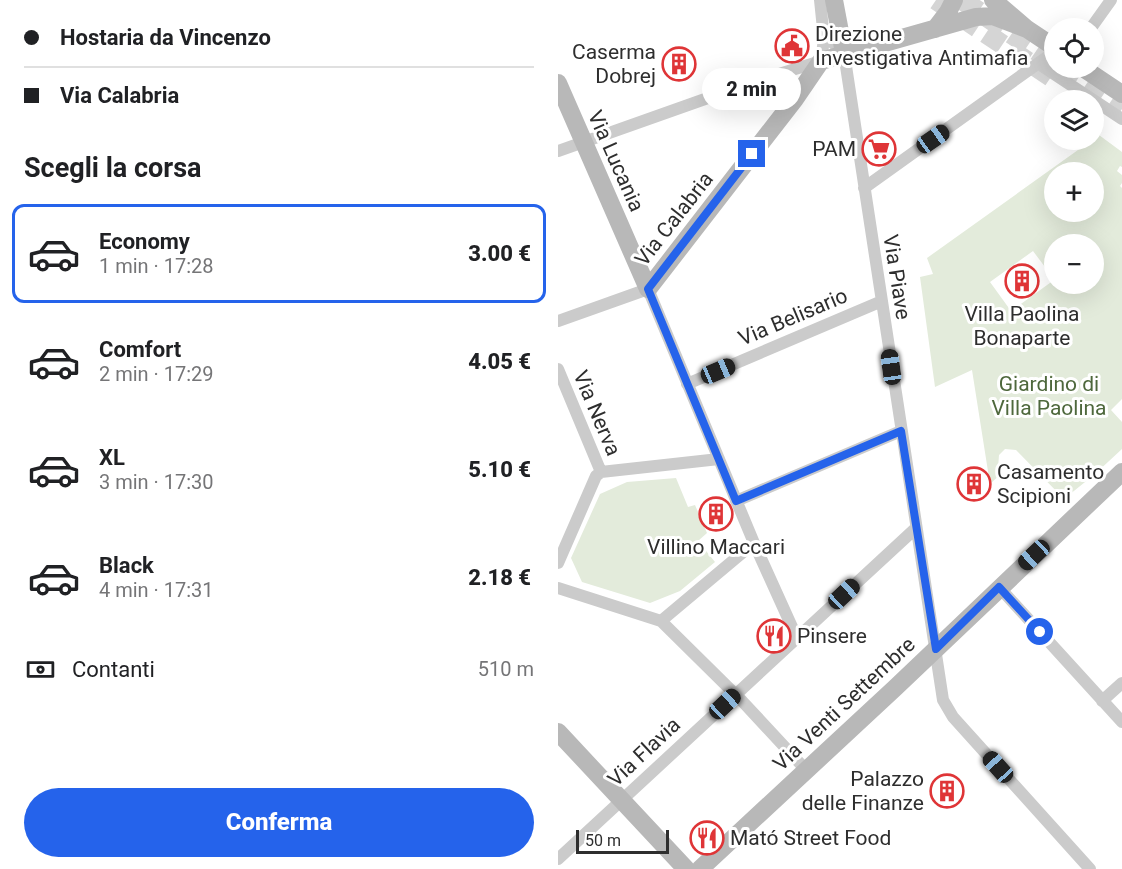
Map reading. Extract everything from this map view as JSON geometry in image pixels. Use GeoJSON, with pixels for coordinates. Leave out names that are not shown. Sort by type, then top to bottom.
{"type":"FeatureCollection","features":[{"type":"Feature","properties":{"kind":"street"},"geometry":{"type":"LineString","coordinates":[[820,0],[824,31],[824,46],[820,60]]}},
{"type":"Feature","properties":{"kind":"street"},"geometry":{"type":"LineString","coordinates":[[834,0],[844,53]]}},
{"type":"Feature","properties":{"kind":"street"},"geometry":{"type":"LineString","coordinates":[[935,28],[954,0]]}},
{"type":"Feature","properties":{"kind":"street"},"geometry":{"type":"LineString","coordinates":[[993,0],[1044,40]]}},
{"type":"Feature","properties":{"kind":"street"},"geometry":{"type":"LineString","coordinates":[[1098,18],[1111,0]]}},
{"type":"Feature","properties":{"kind":"street"},"geometry":{"type":"LineString","coordinates":[[558,151],[777,74],[935,28],[988,16],[1000,18],[1027,29]]}},
{"type":"Feature","properties":{"kind":"street"},"geometry":{"type":"LineString","coordinates":[[824,31],[844,53]]}},
{"type":"Feature","properties":{"kind":"street","name":"Via Piave"},"geometry":{"type":"LineString","coordinates":[[844,53],[936,649],[940,691],[948,710],[1090,869]]}},
{"type":"Feature","properties":{"kind":"street","name":"Via Calabria"},"geometry":{"type":"LineString","coordinates":[[648,289],[795,99],[820,60]]}},
{"type":"Feature","properties":{"kind":"street"},"geometry":{"type":"LineString","coordinates":[[864,188],[1044,60]]}},
{"type":"Feature","properties":{"kind":"street"},"geometry":{"type":"LineString","coordinates":[[1039,64],[1122,119]]}},
{"type":"Feature","properties":{"kind":"street"},"geometry":{"type":"LineString","coordinates":[[777,74],[789,83],[795,99]]}},
{"type":"Feature","properties":{"kind":"street"},"geometry":{"type":"LineString","coordinates":[[1098,78],[1122,94]]}},
{"type":"Feature","properties":{"kind":"street","name":"Via Lucania"},"geometry":{"type":"LineString","coordinates":[[558,83],[648,289]]}},
{"type":"Feature","properties":{"kind":"street"},"geometry":{"type":"LineString","coordinates":[[558,321],[648,289],[736,501],[797,638]]}},
{"type":"Feature","properties":{"kind":"street","name":"Via Belisario"},"geometry":{"type":"LineString","coordinates":[[687,384],[882,301]]}},
{"type":"Feature","properties":{"kind":"street","name":"Via Nerva"},"geometry":{"type":"LineString","coordinates":[[558,369],[601,472]]}},
{"type":"Feature","properties":{"kind":"street"},"geometry":{"type":"LineString","coordinates":[[736,501],[901,431]]}},
{"type":"Feature","properties":{"kind":"street"},"geometry":{"type":"LineString","coordinates":[[558,563],[596,476],[601,472],[719,459]]}},
{"type":"Feature","properties":{"kind":"street","name":"Via Venti Settembre"},"geometry":{"type":"LineString","coordinates":[[700,869],[1121,475]]}},
{"type":"Feature","properties":{"kind":"street","name":"Via Flavia"},"geometry":{"type":"LineString","coordinates":[[558,860],[916,528]]}},
{"type":"Feature","properties":{"kind":"street"},"geometry":{"type":"LineString","coordinates":[[661,621],[754,543]]}},
{"type":"Feature","properties":{"kind":"street"},"geometry":{"type":"LineString","coordinates":[[999,587],[1122,722]]}},
{"type":"Feature","properties":{"kind":"street"},"geometry":{"type":"LineString","coordinates":[[558,588],[661,621],[735,694],[807,771]]}},
{"type":"Feature","properties":{"kind":"street"},"geometry":{"type":"LineString","coordinates":[[1102,701],[1122,683]]}},
{"type":"Feature","properties":{"kind":"street"},"geometry":{"type":"LineString","coordinates":[[558,732],[686,869]]}},
{"type":"Feature","properties":{"kind":"green space","name":"Giardino di Villa Paolina"},"geometry":{"type":"Polygon","coordinates":[[[1104,139],[1122,152],[1122,167],[1120,166],[1117,171],[1122,175],[1120,186],[1122,188],[1122,399],[1111,410],[1122,422],[1122,449],[1064,499],[1016,450],[1005,449],[999,455],[998,468],[1003,472],[990,484],[972,370],[935,387],[920,277],[933,274],[927,258],[1044,174],[1044,222],[1104,222],[1104,162],[1061,162],[1078,150],[1104,150],[1104,139]]]}},
{"type":"Feature","properties":{"kind":"green space"},"geometry":{"type":"Polygon","coordinates":[[[676,478],[688,507],[695,505],[707,533],[698,541],[715,562],[680,591],[650,603],[582,582],[571,558],[600,494],[627,482],[676,478]]]}},
{"type":"Feature","properties":{"kind":"tunnel"},"geometry":{"type":"LineString","coordinates":[[936,0],[1044,72]]}},
{"type":"Feature","properties":{"kind":"tunnel"},"geometry":{"type":"LineString","coordinates":[[962,0],[1044,56]]}},
{"type":"Feature","properties":{"kind":"tunnel"},"geometry":{"type":"LineString","coordinates":[[1076,78],[1122,109]]}},
{"type":"Feature","properties":{"kind":"place","name":"Direzione Investigativa Antimafia"},"geometry":{"type":"Point","coordinates":[792,46]}},
{"type":"Feature","properties":{"kind":"place","name":"Caserma Dobrej"},"geometry":{"type":"Point","coordinates":[679,64]}},
{"type":"Feature","properties":{"kind":"place","name":"PAM"},"geometry":{"type":"Point","coordinates":[879,149]}},
{"type":"Feature","properties":{"kind":"place","name":"Villa Paolina Bonaparte"},"geometry":{"type":"Point","coordinates":[1022,281]}},
{"type":"Feature","properties":{"kind":"place","name":"Casamento Scipioni"},"geometry":{"type":"Point","coordinates":[974,484]}},
{"type":"Feature","properties":{"kind":"place","name":"Villino Maccari"},"geometry":{"type":"Point","coordinates":[716,514]}},
{"type":"Feature","properties":{"kind":"place","name":"Pinsere"},"geometry":{"type":"Point","coordinates":[774,636]}},
{"type":"Feature","properties":{"kind":"place","name":"Palazzo delle Finanze"},"geometry":{"type":"Point","coordinates":[947,791]}},
{"type":"Feature","properties":{"kind":"place","name":"Mató Street Food"},"geometry":{"type":"Point","coordinates":[707,838]}},
{"type":"Feature","properties":{"kind":"route"},"geometry":{"type":"LineString","coordinates":[[752,154],[648,289],[736,501],[901,431],[936,649],[999,587],[1040,632]]}}]}
